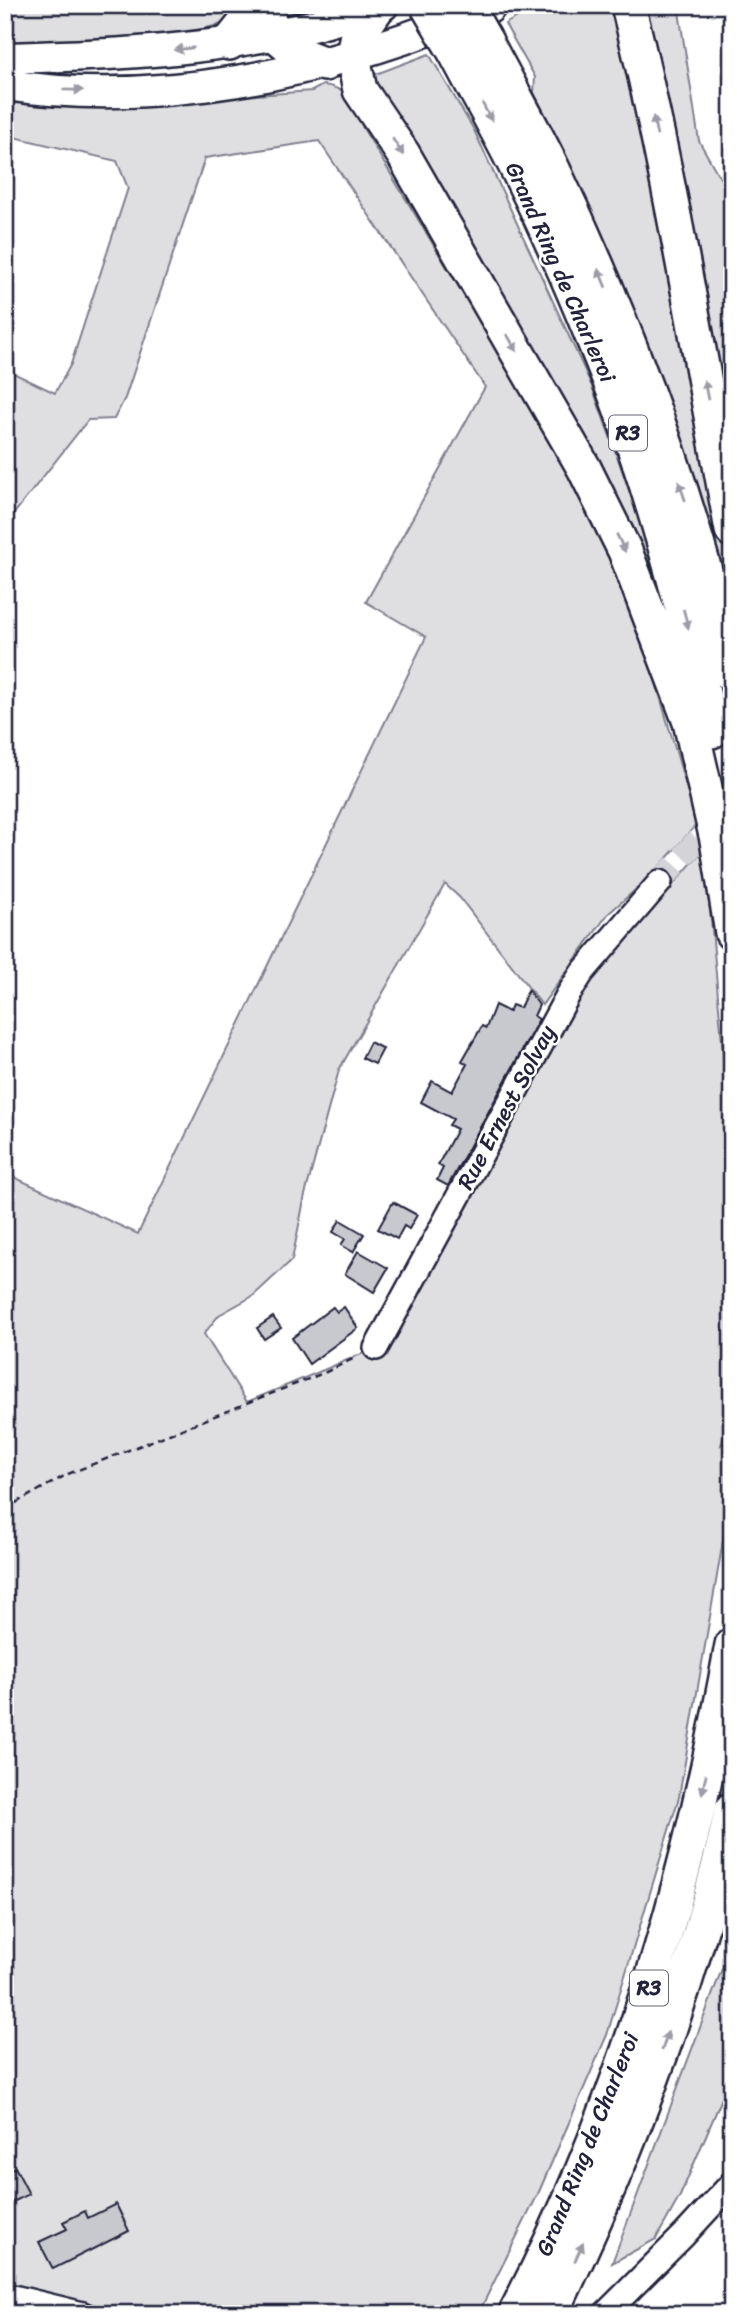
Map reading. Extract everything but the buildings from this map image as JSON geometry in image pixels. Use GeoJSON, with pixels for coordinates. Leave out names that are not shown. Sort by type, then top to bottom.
{"type":"FeatureCollection","features":[{"type":"Feature","properties":{"kind":"highway"},"geometry":{"type":"LineString","coordinates":[[229,43],[249,18],[253,5]]}},
{"type":"Feature","properties":{"kind":"highway"},"geometry":{"type":"LineString","coordinates":[[262,5],[276,35],[299,54],[339,60],[360,90],[402,154],[584,468],[625,551],[690,722],[717,840],[732,933]]}},
{"type":"Feature","properties":{"kind":"highway","name":"Grand Ring de Charleroi"},"geometry":{"type":"LineString","coordinates":[[427,5],[455,52],[522,180],[615,395],[687,621],[715,743],[732,837]]}},
{"type":"Feature","properties":{"kind":"highway"},"geometry":{"type":"LineString","coordinates":[[628,5],[669,193],[732,530]]}},
{"type":"Feature","properties":{"kind":"highway"},"geometry":{"type":"LineString","coordinates":[[339,60],[380,6]]}},
{"type":"Feature","properties":{"kind":"highway","name":"Grand Ring de Charleroi"},"geometry":{"type":"LineString","coordinates":[[483,6],[485,40],[551,166],[595,262],[644,381],[685,501],[732,675]]}},
{"type":"Feature","properties":{"kind":"highway"},"geometry":{"type":"LineString","coordinates":[[290,71],[333,77],[360,90]]}},
{"type":"Feature","properties":{"kind":"highway","name":"Grand Ring de Charleroi"},"geometry":{"type":"LineString","coordinates":[[515,2314],[575,2185],[620,2070],[660,1954],[693,1835],[719,1719],[732,1645]]}},
{"type":"Feature","properties":{"kind":"highway","name":"Grand Ring de Charleroi"},"geometry":{"type":"LineString","coordinates":[[551,2314],[650,2085],[689,1965],[732,1810]]}},
{"type":"Feature","properties":{"kind":"main road"},"geometry":{"type":"LineString","coordinates":[[5,58],[116,55],[229,43],[276,35],[380,6]]}},
{"type":"Feature","properties":{"kind":"main road"},"geometry":{"type":"LineString","coordinates":[[5,85],[62,90],[128,91],[189,87],[290,71],[339,60],[413,37],[483,6]]}},
{"type":"Feature","properties":{"kind":"street","name":"Rue Ernest Solvay"},"geometry":{"type":"LineString","coordinates":[[376,1348],[568,995],[582,973],[660,882]]}},
{"type":"Feature","properties":{"kind":"street"},"geometry":{"type":"LineString","coordinates":[[605,2314],[732,2183]]}},
{"type":"Feature","properties":{"kind":"street"},"geometry":{"type":"LineString","coordinates":[[5,2295],[83,2314]]}},
{"type":"Feature","properties":{"kind":"path"},"geometry":{"type":"LineString","coordinates":[[5,1509],[68,1475],[326,1372],[376,1348]]}},
{"type":"Feature","properties":{"kind":"shaded area"},"geometry":{"type":"Polygon","coordinates":[[[5,5],[241,5],[233,21],[191,32],[5,45],[5,5]]]}},
{"type":"Feature","properties":{"kind":"shaded area"},"geometry":{"type":"Polygon","coordinates":[[[271,5],[326,5],[274,16],[271,5]]]}},
{"type":"Feature","properties":{"kind":"shaded area"},"geometry":{"type":"Polygon","coordinates":[[[538,5],[614,5],[702,422],[732,587],[732,605],[693,472],[646,342],[603,236],[534,93],[535,77],[505,24],[538,5]]]}},
{"type":"Feature","properties":{"kind":"shaded area"},"geometry":{"type":"Polygon","coordinates":[[[644,5],[678,5],[699,141],[732,199],[732,470],[644,5]]]}},
{"type":"Feature","properties":{"kind":"shaded area"},"geometry":{"type":"Polygon","coordinates":[[[429,54],[474,130],[591,384],[635,506],[673,635],[368,77],[429,54]]]}},
{"type":"Feature","properties":{"kind":"shaded area"},"geometry":{"type":"Polygon","coordinates":[[[323,85],[346,94],[354,106],[363,128],[562,458],[630,593],[697,824],[652,875],[608,914],[542,1005],[460,898],[445,884],[339,1070],[305,1195],[292,1260],[253,1296],[219,1315],[204,1334],[247,1402],[376,1348],[568,995],[595,975],[702,851],[711,918],[732,1153],[732,1414],[721,1445],[729,1442],[724,1535],[679,1797],[607,2035],[538,2194],[478,2314],[132,2314],[5,2282],[5,1173],[138,1234],[426,637],[366,602],[485,387],[319,141],[205,158],[125,398],[114,419],[88,420],[5,525],[5,369],[55,393],[71,364],[128,188],[117,161],[5,135],[5,96],[122,105],[312,91],[323,85]]]}},
{"type":"Feature","properties":{"kind":"shaded area"},"geometry":{"type":"Polygon","coordinates":[[[732,1942],[732,2075],[680,2196],[656,2239],[612,2263],[732,1942]]]}},
{"type":"Feature","properties":{"kind":"tunnel"},"geometry":{"type":"LineString","coordinates":[[660,882],[732,801]]}}]}
